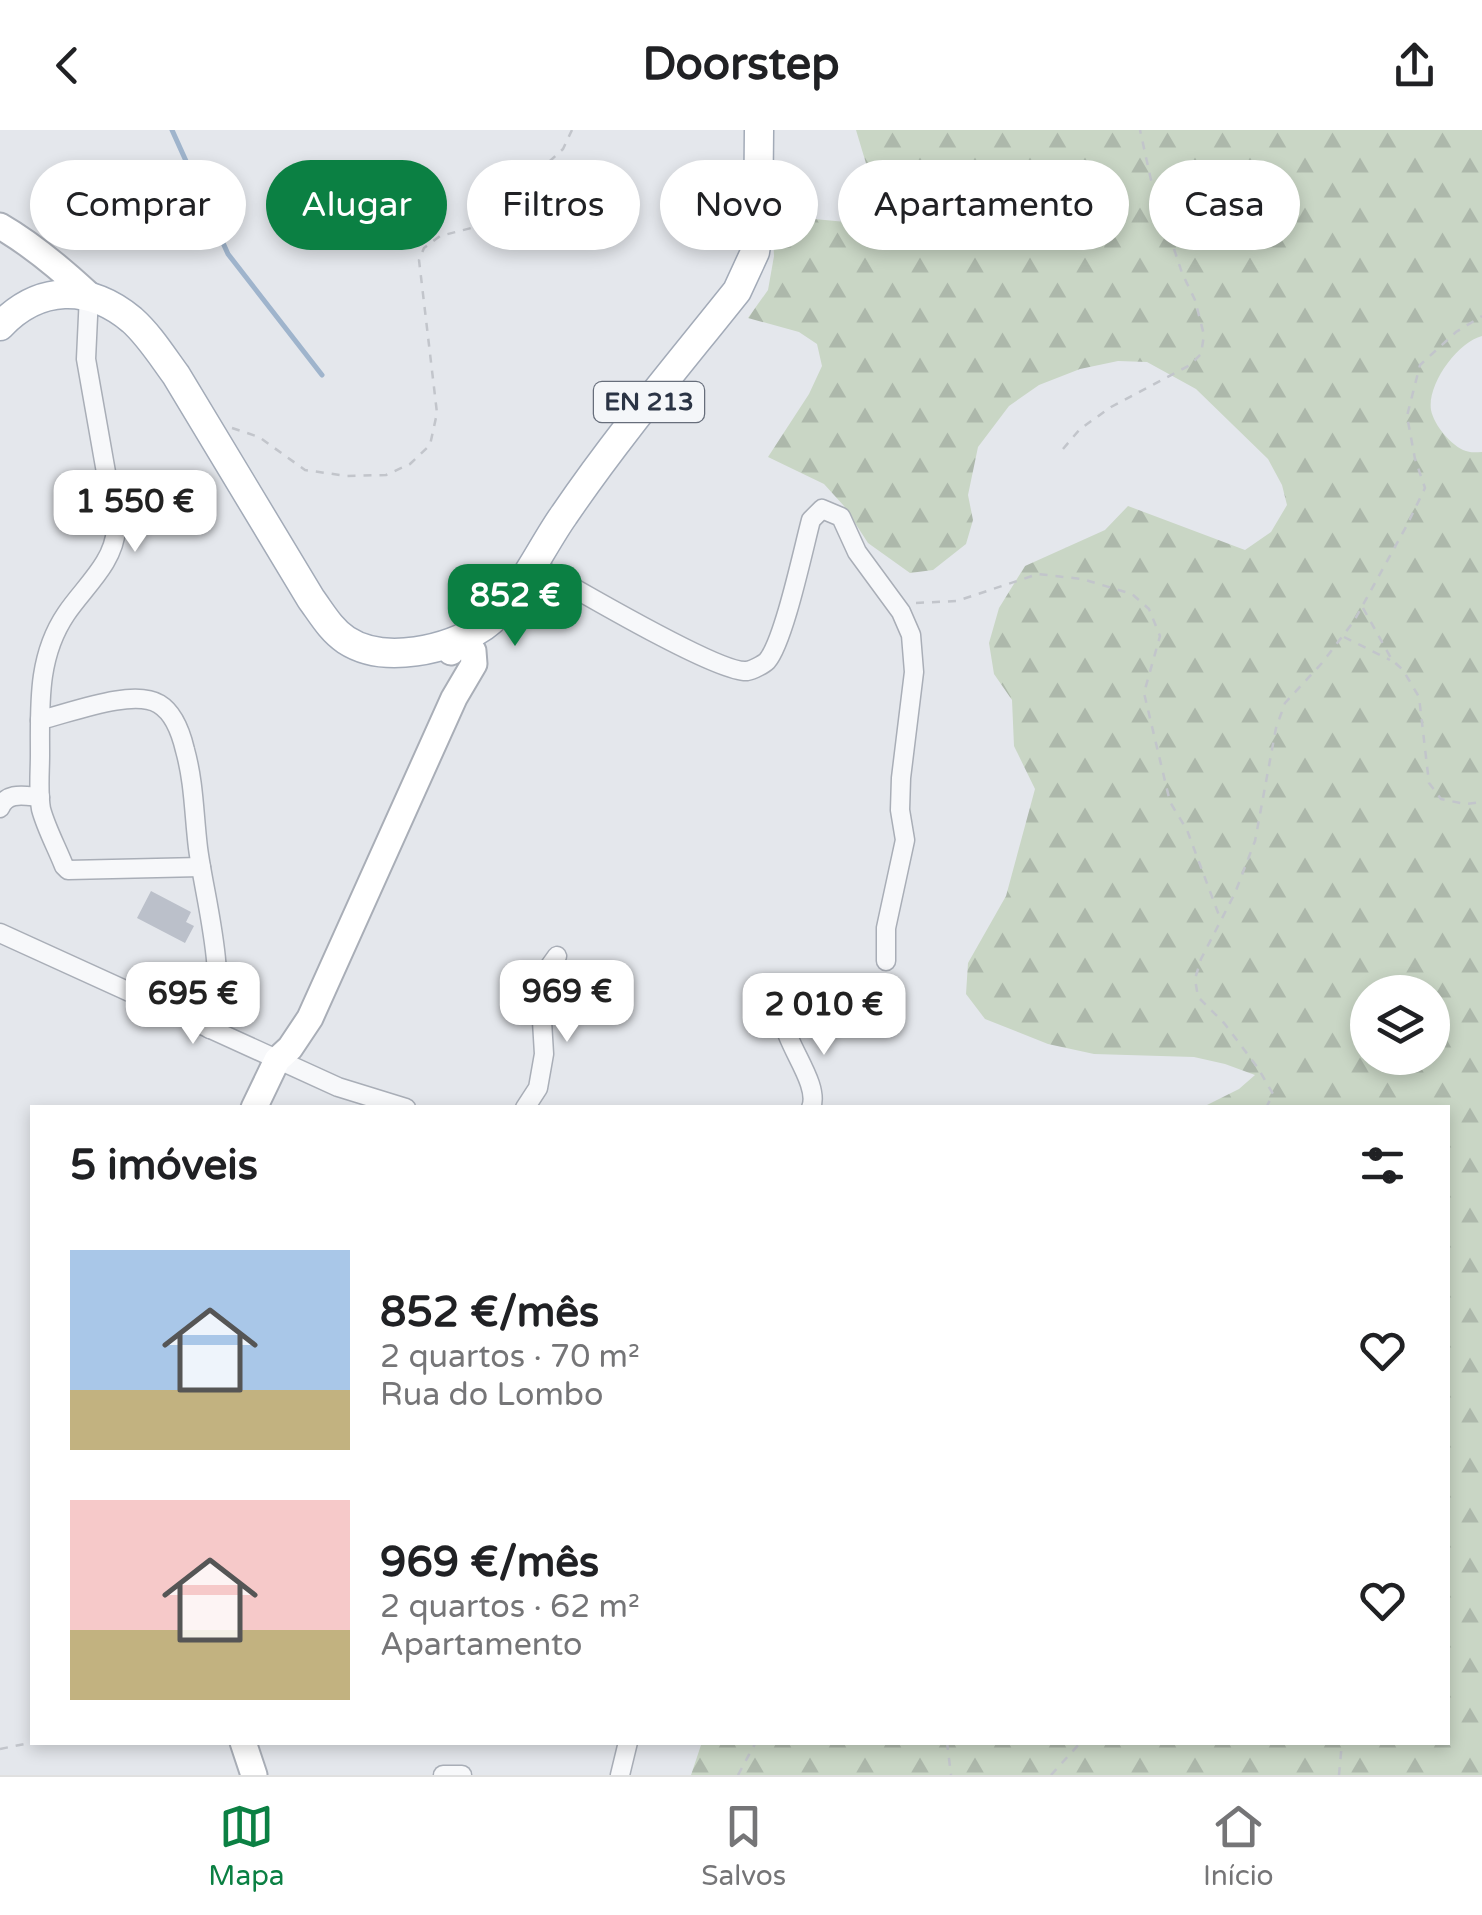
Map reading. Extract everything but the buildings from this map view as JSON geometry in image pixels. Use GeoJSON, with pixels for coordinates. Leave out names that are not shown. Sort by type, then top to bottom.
{"type":"FeatureCollection","features":[{"type":"Feature","properties":{"kind":"main road","name":"EN 213"},"geometry":{"type":"LineString","coordinates":[[89,295],[124,314],[176,375],[312,600],[342,638],[360,648],[382,652],[457,654],[496,616],[564,514],[736,291],[756,252],[759,130]]}},
{"type":"Feature","properties":{"kind":"main road"},"geometry":{"type":"LineString","coordinates":[[0,226],[61,269],[89,295]]}},
{"type":"Feature","properties":{"kind":"main road"},"geometry":{"type":"LineString","coordinates":[[0,326],[34,299],[54,294],[89,295]]}},
{"type":"Feature","properties":{"kind":"main road"},"geometry":{"type":"LineString","coordinates":[[256,1105],[278,1060],[310,1018],[454,698],[457,654]]}},
{"type":"Feature","properties":{"kind":"main road"},"geometry":{"type":"LineString","coordinates":[[244,1745],[254,1775]]}},
{"type":"Feature","properties":{"kind":"street"},"geometry":{"type":"LineString","coordinates":[[89,295],[86,359],[116,529],[115,542],[51,639],[40,690],[41,809],[68,870],[201,867]]}},
{"type":"Feature","properties":{"kind":"street"},"geometry":{"type":"LineString","coordinates":[[532,564],[623,616],[717,663],[746,672],[766,663],[778,641],[811,520],[822,509],[841,517],[857,552],[895,604],[911,636],[914,672],[900,810],[905,840],[886,928],[886,961]]}},
{"type":"Feature","properties":{"kind":"street"},"geometry":{"type":"LineString","coordinates":[[40,720],[142,698],[158,703],[175,722],[193,784],[216,966],[217,1011],[210,1029]]}},
{"type":"Feature","properties":{"kind":"street"},"geometry":{"type":"LineString","coordinates":[[0,808],[3,800],[12,795],[40,796]]}},
{"type":"Feature","properties":{"kind":"street"},"geometry":{"type":"LineString","coordinates":[[0,934],[338,1087],[396,1105]]}},
{"type":"Feature","properties":{"kind":"street"},"geometry":{"type":"LineString","coordinates":[[528,1105],[538,1088],[544,1054],[542,977],[557,956]]}},
{"type":"Feature","properties":{"kind":"street"},"geometry":{"type":"LineString","coordinates":[[786,992],[783,1020],[796,1058],[813,1087],[812,1105]]}},
{"type":"Feature","properties":{"kind":"street"},"geometry":{"type":"LineString","coordinates":[[620,1775],[627,1745]]}},
{"type":"Feature","properties":{"kind":"street"},"geometry":{"type":"LineString","coordinates":[[443,1775],[462,1775]]}},
{"type":"Feature","properties":{"kind":"path"},"geometry":{"type":"LineString","coordinates":[[202,419],[259,437],[306,470],[347,476],[386,474],[410,464],[430,445],[437,413],[419,260],[424,248],[440,236],[479,226],[563,149],[572,130]]}},
{"type":"Feature","properties":{"kind":"path"},"geometry":{"type":"LineString","coordinates":[[1062,449],[1080,429],[1110,407],[1190,365],[1201,354],[1204,335],[1195,300],[1150,180],[1140,130]]}},
{"type":"Feature","properties":{"kind":"path"},"geometry":{"type":"LineString","coordinates":[[1268,1105],[1273,1094],[1258,1068],[1224,1023],[1198,997],[1195,980],[1255,841],[1276,728],[1285,703],[1362,606],[1408,525],[1424,488],[1407,416],[1420,365],[1456,332],[1482,316]]}},
{"type":"Feature","properties":{"kind":"path"},"geometry":{"type":"LineString","coordinates":[[895,604],[958,601],[1038,574],[1082,579],[1132,594],[1149,609],[1160,636],[1144,693],[1170,802],[1187,830],[1221,920]]}},
{"type":"Feature","properties":{"kind":"path"},"geometry":{"type":"LineString","coordinates":[[1362,606],[1392,660]]}},
{"type":"Feature","properties":{"kind":"path"},"geometry":{"type":"LineString","coordinates":[[1342,636],[1404,670],[1419,696],[1429,784],[1441,798],[1465,804],[1482,802]]}},
{"type":"Feature","properties":{"kind":"path"},"geometry":{"type":"LineString","coordinates":[[0,1749],[30,1743]]}},
{"type":"Feature","properties":{"kind":"path"},"geometry":{"type":"LineString","coordinates":[[738,1775],[754,1745]]}},
{"type":"Feature","properties":{"kind":"path"},"geometry":{"type":"LineString","coordinates":[[947,1745],[952,1775]]}},
{"type":"Feature","properties":{"kind":"path"},"geometry":{"type":"LineString","coordinates":[[1051,1775],[1079,1745]]}},
{"type":"Feature","properties":{"kind":"path"},"geometry":{"type":"LineString","coordinates":[[1340,1775],[1342,1745]]}},
{"type":"Feature","properties":{"kind":"green space"},"geometry":{"type":"Polygon","coordinates":[[[856,130],[1482,130],[1482,336],[1463,346],[1446,365],[1434,388],[1431,410],[1439,428],[1455,445],[1468,452],[1482,452],[1482,1775],[691,1775],[701,1745],[1450,1745],[1450,1105],[1207,1105],[1239,1089],[1255,1075],[1194,1057],[1094,1054],[1048,1044],[985,1019],[966,994],[968,963],[1006,896],[1035,789],[1014,746],[1012,700],[994,674],[989,643],[999,608],[1025,566],[1105,530],[1128,506],[1245,550],[1271,532],[1287,505],[1282,485],[1268,459],[1196,389],[1147,362],[1118,361],[1080,369],[1039,385],[1009,406],[978,447],[968,495],[973,520],[966,544],[933,570],[910,573],[868,543],[824,484],[768,457],[809,394],[822,366],[817,344],[799,332],[748,318],[768,290],[774,250],[818,250],[818,219],[838,221],[838,250],[1129,250],[1129,160],[865,160],[856,130]]]}},
{"type":"Feature","properties":{"kind":"waterway"},"geometry":{"type":"LineString","coordinates":[[172,130],[228,254],[322,375]]}}]}
